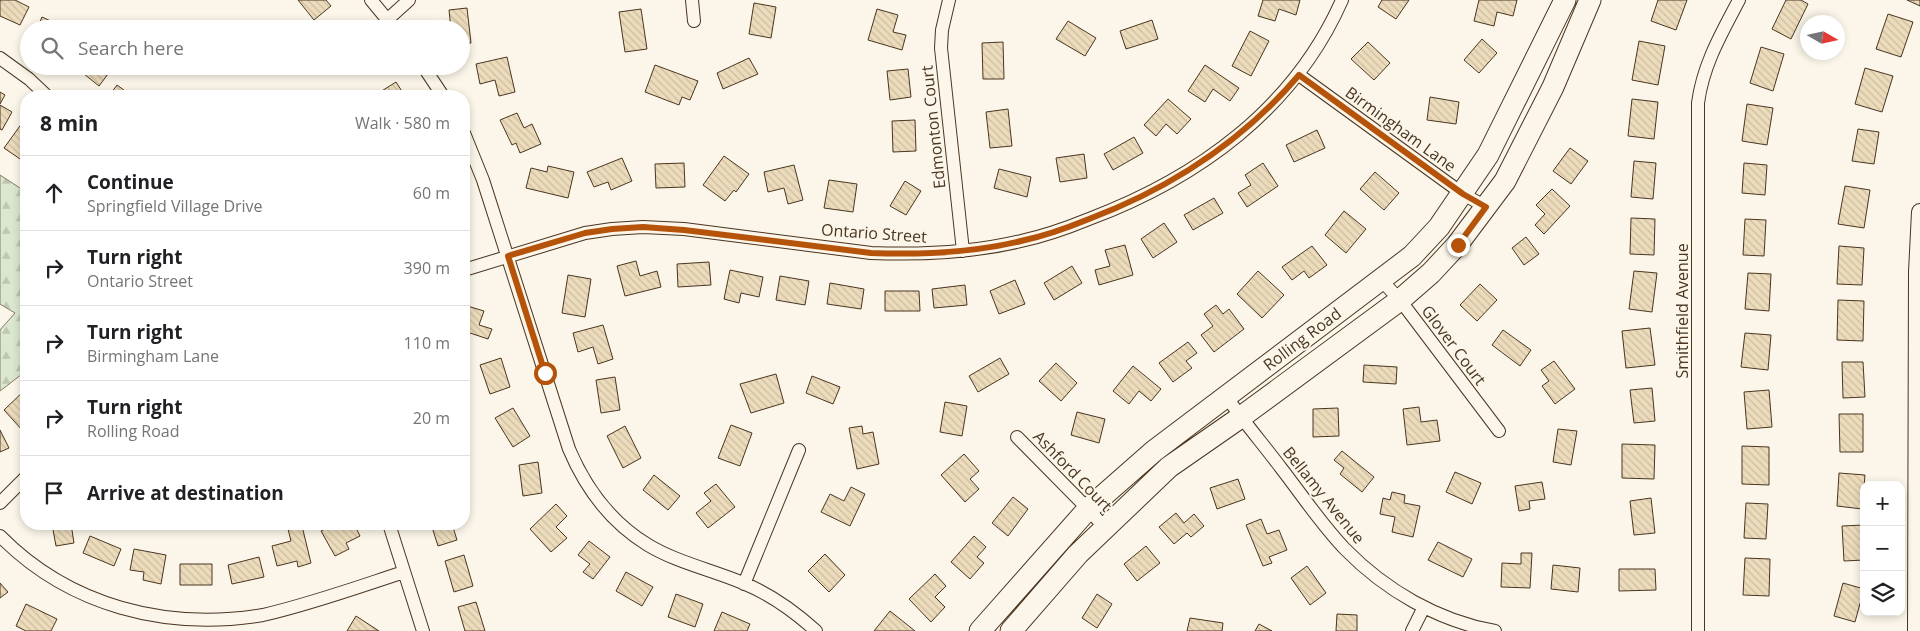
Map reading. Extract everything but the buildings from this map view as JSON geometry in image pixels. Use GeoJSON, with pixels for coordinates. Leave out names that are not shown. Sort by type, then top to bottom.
{"type":"FeatureCollection","features":[{"type":"Feature","properties":{"kind":"main road","name":"Rolling Road"},"geometry":{"type":"LineString","coordinates":[[980,631],[1088,508],[1154,451],[1412,256],[1439,227],[1488,155],[1565,0]]}},
{"type":"Feature","properties":{"kind":"main road","name":"Rolling Road"},"geometry":{"type":"LineString","coordinates":[[1011,631],[1078,554],[1169,467],[1241,417],[1400,300],[1431,273],[1458,245],[1504,181],[1553,87],[1590,0]]}},
{"type":"Feature","properties":{"kind":"street"},"geometry":{"type":"LineString","coordinates":[[371,0],[388,20]]}},
{"type":"Feature","properties":{"kind":"street"},"geometry":{"type":"LineString","coordinates":[[394,20],[409,0]]}},
{"type":"Feature","properties":{"kind":"street"},"geometry":{"type":"LineString","coordinates":[[692,0],[694,21]]}},
{"type":"Feature","properties":{"kind":"street","name":"Edmonton Court"},"geometry":{"type":"LineString","coordinates":[[949,0],[942,30],[941,48],[963,250]]}},
{"type":"Feature","properties":{"kind":"street","name":"Ontario Street"},"geometry":{"type":"LineString","coordinates":[[470,268],[585,233],[643,227],[684,230],[871,253],[930,254],[1022,241],[1058,231],[1115,209],[1172,181],[1210,157],[1243,132],[1268,109],[1299,75],[1315,51],[1342,0]]}},
{"type":"Feature","properties":{"kind":"street","name":"Smithfield Avenue"},"geometry":{"type":"LineString","coordinates":[[1698,631],[1698,103],[1700,88],[1708,62],[1739,0]]}},
{"type":"Feature","properties":{"kind":"street"},"geometry":{"type":"LineString","coordinates":[[0,58],[20,72]]}},
{"type":"Feature","properties":{"kind":"street"},"geometry":{"type":"LineString","coordinates":[[23,75],[41,90]]}},
{"type":"Feature","properties":{"kind":"street"},"geometry":{"type":"LineString","coordinates":[[429,75],[439,90]]}},
{"type":"Feature","properties":{"kind":"street","name":"Birmingham Lane"},"geometry":{"type":"LineString","coordinates":[[1299,75],[1463,194],[1486,207]]}},
{"type":"Feature","properties":{"kind":"street"},"geometry":{"type":"LineString","coordinates":[[470,148],[483,180],[508,256],[569,449],[579,472],[593,495],[617,522],[648,545],[744,584],[775,600],[804,620],[816,631]]}},
{"type":"Feature","properties":{"kind":"street"},"geometry":{"type":"LineString","coordinates":[[1916,631],[1920,212]]}},
{"type":"Feature","properties":{"kind":"street","name":"Glover Court"},"geometry":{"type":"LineString","coordinates":[[1382,280],[1400,300],[1499,431]]}},
{"type":"Feature","properties":{"kind":"street","name":"Bellamy Avenue"},"geometry":{"type":"LineString","coordinates":[[1226,396],[1343,547],[1378,578],[1424,607],[1471,625],[1495,631]]}},
{"type":"Feature","properties":{"kind":"street","name":"Ashford Court"},"geometry":{"type":"LineString","coordinates":[[1017,437],[1088,508],[1105,528]]}},
{"type":"Feature","properties":{"kind":"street"},"geometry":{"type":"LineString","coordinates":[[744,584],[799,450]]}},
{"type":"Feature","properties":{"kind":"street"},"geometry":{"type":"LineString","coordinates":[[0,503],[20,483]]}},
{"type":"Feature","properties":{"kind":"street"},"geometry":{"type":"LineString","coordinates":[[391,530],[423,631]]}},
{"type":"Feature","properties":{"kind":"street"},"geometry":{"type":"LineString","coordinates":[[0,536],[26,560],[68,589],[116,610],[170,622],[216,622],[264,615],[404,572]]}},
{"type":"Feature","properties":{"kind":"street"},"geometry":{"type":"LineString","coordinates":[[1412,631],[1424,607]]}},
{"type":"Feature","properties":{"kind":"green space"},"geometry":{"type":"Polygon","coordinates":[[[0,175],[20,188],[20,376],[0,391],[0,330],[15,313],[0,304],[0,175]]]}},
{"type":"Feature","properties":{"kind":"route"},"geometry":{"type":"LineString","coordinates":[[545,373],[508,256],[585,233],[643,227],[684,230],[871,253],[895,254],[930,254],[988,248],[1022,241],[1058,231],[1115,209],[1172,181],[1210,157],[1243,132],[1285,92],[1299,75],[1463,194],[1486,207],[1458,245]]}}]}
